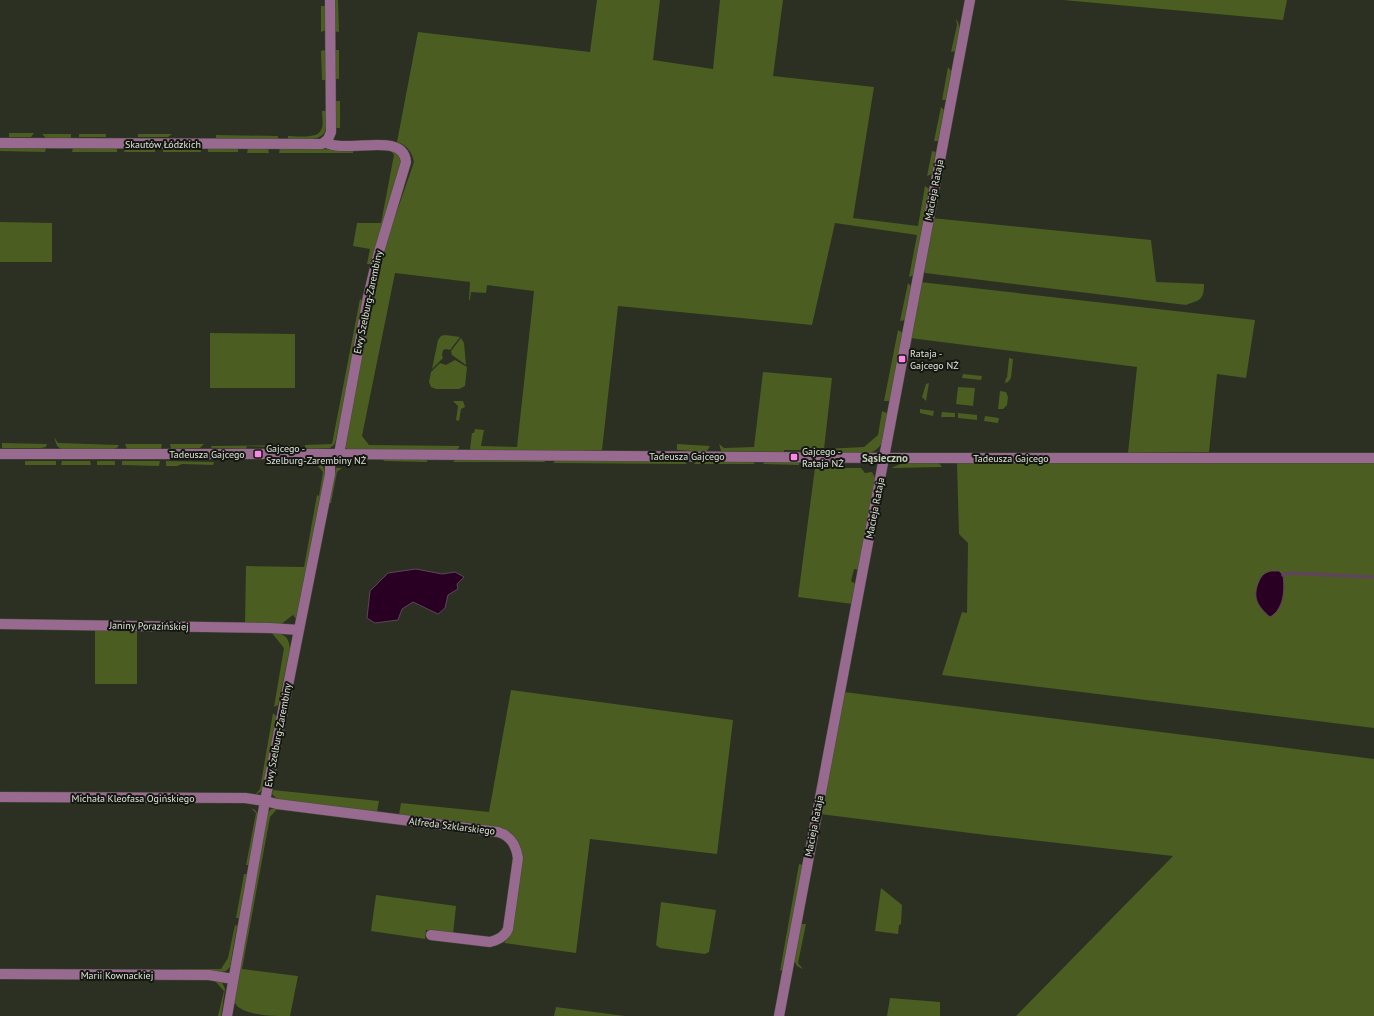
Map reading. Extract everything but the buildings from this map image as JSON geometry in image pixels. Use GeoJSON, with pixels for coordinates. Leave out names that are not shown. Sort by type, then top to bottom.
{"type":"FeatureCollection","features":[{"type":"Feature","properties":{"kind":"street"},"geometry":{"type":"LineString","coordinates":[[325,142],[331,132],[330,0]]}},
{"type":"Feature","properties":{"kind":"street","name":"Macieja Rataja"},"geometry":{"type":"LineString","coordinates":[[779,1016],[970,0]]}},
{"type":"Feature","properties":{"kind":"street","name":"Skautów Łódzkich"},"geometry":{"type":"LineString","coordinates":[[0,143],[318,145],[325,142],[334,146],[393,146],[400,149],[404,154]]}},
{"type":"Feature","properties":{"kind":"street","name":"Ewy Szelburg-Zarembiny"},"geometry":{"type":"LineString","coordinates":[[227,1016],[265,800],[334,454],[378,255],[406,166],[404,154]]}},
{"type":"Feature","properties":{"kind":"street","name":"Tadeusza Gajcego"},"geometry":{"type":"LineString","coordinates":[[0,454],[334,454],[885,458],[1374,458]]}},
{"type":"Feature","properties":{"kind":"street","name":"Janiny Porazińskiej"},"geometry":{"type":"LineString","coordinates":[[0,624],[263,628],[299,630]]}},
{"type":"Feature","properties":{"kind":"street","name":"Michała Kleofasa Ogińskiego"},"geometry":{"type":"LineString","coordinates":[[0,797],[245,798],[265,800]]}},
{"type":"Feature","properties":{"kind":"street","name":"Alfreda Szklarskiego"},"geometry":{"type":"LineString","coordinates":[[265,800],[278,804],[498,832],[511,839],[516,847],[518,858],[508,929],[504,936],[490,942],[431,935]]}},
{"type":"Feature","properties":{"kind":"street","name":"Marii Kownackiej"},"geometry":{"type":"LineString","coordinates":[[0,974],[209,975],[233,979]]}},
{"type":"Feature","properties":{"kind":"green space"},"geometry":{"type":"Polygon","coordinates":[[[335,0],[338,0],[339,32],[333,31],[335,0]]]}},
{"type":"Feature","properties":{"kind":"green space"},"geometry":{"type":"Polygon","coordinates":[[[597,0],[660,0],[653,60],[713,69],[720,0],[783,0],[773,76],[874,87],[853,218],[918,226],[925,186],[929,189],[914,275],[909,277],[917,235],[835,223],[812,325],[618,306],[602,450],[472,450],[470,449],[472,433],[474,433],[475,429],[484,430],[481,446],[517,447],[534,291],[487,285],[486,293],[471,292],[469,300],[470,282],[395,273],[362,436],[369,445],[459,446],[459,448],[456,450],[347,449],[344,445],[380,260],[414,162],[408,149],[404,145],[397,142],[418,32],[590,52],[597,0]]]}},
{"type":"Feature","properties":{"kind":"green space"},"geometry":{"type":"Polygon","coordinates":[[[1063,0],[1287,0],[1283,20],[1063,0]]]}},
{"type":"Feature","properties":{"kind":"green space"},"geometry":{"type":"Polygon","coordinates":[[[321,6],[326,6],[326,30],[321,32],[321,6]]]}},
{"type":"Feature","properties":{"kind":"green space"},"geometry":{"type":"Polygon","coordinates":[[[956,19],[959,26],[958,34],[955,51],[951,52],[957,25],[956,19]]]}},
{"type":"Feature","properties":{"kind":"green space"},"geometry":{"type":"Polygon","coordinates":[[[325,50],[326,80],[322,80],[321,51],[325,50]]]}},
{"type":"Feature","properties":{"kind":"green space"},"geometry":{"type":"Polygon","coordinates":[[[335,50],[339,50],[339,79],[335,79],[335,50]]]}},
{"type":"Feature","properties":{"kind":"green space"},"geometry":{"type":"Polygon","coordinates":[[[948,67],[951,71],[946,100],[942,100],[948,67]]]}},
{"type":"Feature","properties":{"kind":"green space"},"geometry":{"type":"Polygon","coordinates":[[[335,101],[340,101],[340,128],[335,128],[335,101]]]}},
{"type":"Feature","properties":{"kind":"green space"},"geometry":{"type":"Polygon","coordinates":[[[941,107],[944,110],[938,141],[934,141],[941,107]]]}},
{"type":"Feature","properties":{"kind":"green space"},"geometry":{"type":"Polygon","coordinates":[[[322,111],[326,111],[326,128],[324,133],[316,139],[310,140],[288,139],[288,136],[311,136],[319,133],[322,128],[323,121],[322,111]]]}},
{"type":"Feature","properties":{"kind":"green space"},"geometry":{"type":"Polygon","coordinates":[[[9,133],[34,133],[31,137],[9,137],[9,133]]]}},
{"type":"Feature","properties":{"kind":"green space"},"geometry":{"type":"Polygon","coordinates":[[[42,134],[71,134],[71,138],[46,138],[42,134]]]}},
{"type":"Feature","properties":{"kind":"green space"},"geometry":{"type":"Polygon","coordinates":[[[79,134],[106,134],[106,137],[79,137],[79,134]]]}},
{"type":"Feature","properties":{"kind":"green space"},"geometry":{"type":"Polygon","coordinates":[[[138,134],[172,134],[168,137],[138,137],[138,134]]]}},
{"type":"Feature","properties":{"kind":"green space"},"geometry":{"type":"Polygon","coordinates":[[[216,135],[278,136],[278,139],[216,138],[216,135]]]}},
{"type":"Feature","properties":{"kind":"green space"},"geometry":{"type":"Polygon","coordinates":[[[0,148],[46,148],[45,152],[0,151],[0,148]]]}},
{"type":"Feature","properties":{"kind":"green space"},"geometry":{"type":"Polygon","coordinates":[[[73,148],[117,148],[117,152],[72,152],[73,148]]]}},
{"type":"Feature","properties":{"kind":"green space"},"geometry":{"type":"Polygon","coordinates":[[[126,148],[155,148],[155,152],[124,152],[126,148]]]}},
{"type":"Feature","properties":{"kind":"green space"},"geometry":{"type":"Polygon","coordinates":[[[163,148],[200,148],[201,152],[163,152],[163,148]]]}},
{"type":"Feature","properties":{"kind":"green space"},"geometry":{"type":"Polygon","coordinates":[[[208,148],[238,148],[238,152],[208,152],[208,148]]]}},
{"type":"Feature","properties":{"kind":"green space"},"geometry":{"type":"Polygon","coordinates":[[[248,148],[268,149],[269,153],[247,153],[248,148]]]}},
{"type":"Feature","properties":{"kind":"green space"},"geometry":{"type":"Polygon","coordinates":[[[280,148],[353,150],[353,153],[279,153],[280,148]]]}},
{"type":"Feature","properties":{"kind":"green space"},"geometry":{"type":"Polygon","coordinates":[[[389,148],[397,150],[401,162],[371,264],[367,264],[370,249],[353,246],[357,223],[381,223],[394,155],[389,148]]]}},
{"type":"Feature","properties":{"kind":"green space"},"geometry":{"type":"Polygon","coordinates":[[[932,151],[936,152],[932,174],[927,176],[932,151]]]}},
{"type":"Feature","properties":{"kind":"green space"},"geometry":{"type":"Polygon","coordinates":[[[932,218],[1151,240],[1156,282],[1204,284],[1203,293],[1200,299],[1186,305],[925,273],[924,271],[932,218]]]}},
{"type":"Feature","properties":{"kind":"green space"},"geometry":{"type":"Polygon","coordinates":[[[0,222],[52,223],[52,262],[0,262],[0,222]]]}},
{"type":"Feature","properties":{"kind":"green space"},"geometry":{"type":"Polygon","coordinates":[[[920,282],[1255,320],[1246,378],[1217,374],[1209,452],[1128,453],[1137,367],[910,338],[920,282]]]}},
{"type":"Feature","properties":{"kind":"green space"},"geometry":{"type":"Polygon","coordinates":[[[908,283],[911,286],[905,320],[900,321],[908,283]]]}},
{"type":"Feature","properties":{"kind":"green space"},"geometry":{"type":"Polygon","coordinates":[[[360,299],[363,301],[336,440],[334,445],[330,448],[305,449],[305,445],[332,444],[360,299]]]}},
{"type":"Feature","properties":{"kind":"green space"},"geometry":{"type":"Polygon","coordinates":[[[898,330],[903,333],[891,401],[884,401],[898,330]]]}},
{"type":"Feature","properties":{"kind":"green space"},"geometry":{"type":"Polygon","coordinates":[[[210,333],[295,334],[295,388],[210,388],[210,333]]]}},
{"type":"Feature","properties":{"kind":"green space"},"geometry":{"type":"Polygon","coordinates":[[[445,335],[460,337],[450,350],[443,350],[443,358],[432,369],[438,340],[441,336],[445,335]]]}},
{"type":"Feature","properties":{"kind":"green space"},"geometry":{"type":"Polygon","coordinates":[[[461,338],[464,343],[466,365],[452,355],[451,351],[461,338]]]}},
{"type":"Feature","properties":{"kind":"green space"},"geometry":{"type":"Polygon","coordinates":[[[1009,358],[1013,359],[1011,378],[1005,383],[1007,378],[1009,358]]]}},
{"type":"Feature","properties":{"kind":"green space"},"geometry":{"type":"Polygon","coordinates":[[[455,360],[467,367],[465,386],[459,389],[436,389],[431,387],[429,382],[431,372],[440,363],[446,365],[455,360]]]}},
{"type":"Feature","properties":{"kind":"green space"},"geometry":{"type":"Polygon","coordinates":[[[763,372],[832,378],[824,449],[864,447],[878,435],[882,411],[889,414],[882,443],[875,451],[869,453],[808,452],[808,450],[784,450],[784,452],[721,451],[719,444],[724,448],[754,447],[763,372]]]}},
{"type":"Feature","properties":{"kind":"green space"},"geometry":{"type":"Polygon","coordinates":[[[963,374],[982,376],[981,380],[962,378],[963,374]]]}},
{"type":"Feature","properties":{"kind":"green space"},"geometry":{"type":"Polygon","coordinates":[[[929,383],[926,401],[922,397],[926,384],[929,383]]]}},
{"type":"Feature","properties":{"kind":"green space"},"geometry":{"type":"Polygon","coordinates":[[[958,387],[975,388],[973,406],[956,404],[958,387]]]}},
{"type":"Feature","properties":{"kind":"green space"},"geometry":{"type":"Polygon","coordinates":[[[1000,391],[1006,392],[1008,397],[1007,405],[1003,409],[998,409],[1000,391]]]}},
{"type":"Feature","properties":{"kind":"green space"},"geometry":{"type":"Polygon","coordinates":[[[453,401],[463,401],[465,407],[461,409],[459,421],[456,420],[458,406],[453,401]]]}},
{"type":"Feature","properties":{"kind":"green space"},"geometry":{"type":"Polygon","coordinates":[[[920,409],[934,411],[933,416],[920,413],[920,409]]]}},
{"type":"Feature","properties":{"kind":"green space"},"geometry":{"type":"Polygon","coordinates":[[[942,412],[955,413],[955,417],[941,417],[942,412]]]}},
{"type":"Feature","properties":{"kind":"green space"},"geometry":{"type":"Polygon","coordinates":[[[958,413],[977,415],[977,420],[958,418],[958,413]]]}},
{"type":"Feature","properties":{"kind":"green space"},"geometry":{"type":"Polygon","coordinates":[[[985,416],[999,418],[998,423],[984,421],[985,416]]]}},
{"type":"Feature","properties":{"kind":"green space"},"geometry":{"type":"Polygon","coordinates":[[[54,437],[58,443],[119,445],[117,448],[113,449],[61,449],[57,446],[54,437]]]}},
{"type":"Feature","properties":{"kind":"green space"},"geometry":{"type":"Polygon","coordinates":[[[2,443],[47,444],[46,447],[41,448],[2,448],[2,443]]]}},
{"type":"Feature","properties":{"kind":"green space"},"geometry":{"type":"Polygon","coordinates":[[[125,444],[162,444],[161,449],[127,449],[125,444]]]}},
{"type":"Feature","properties":{"kind":"green space"},"geometry":{"type":"Polygon","coordinates":[[[170,444],[204,444],[200,448],[171,449],[170,444]]]}},
{"type":"Feature","properties":{"kind":"green space"},"geometry":{"type":"Polygon","coordinates":[[[677,444],[710,446],[705,452],[677,450],[677,444]]]}},
{"type":"Feature","properties":{"kind":"green space"},"geometry":{"type":"Polygon","coordinates":[[[295,445],[295,449],[269,449],[269,447],[247,446],[246,449],[211,447],[211,446],[295,445]]]}},
{"type":"Feature","properties":{"kind":"green space"},"geometry":{"type":"Polygon","coordinates":[[[386,458],[425,459],[428,462],[383,461],[386,458]]]}},
{"type":"Feature","properties":{"kind":"green space"},"geometry":{"type":"Polygon","coordinates":[[[312,459],[321,464],[325,473],[296,619],[293,615],[280,625],[245,624],[246,566],[304,567],[317,495],[319,496],[323,472],[312,459]]]}},
{"type":"Feature","properties":{"kind":"green space"},"geometry":{"type":"Polygon","coordinates":[[[456,459],[543,459],[545,462],[453,462],[456,459]]]}},
{"type":"Feature","properties":{"kind":"green space"},"geometry":{"type":"Polygon","coordinates":[[[556,460],[684,461],[687,464],[553,463],[556,460]]]}},
{"type":"Feature","properties":{"kind":"green space"},"geometry":{"type":"Polygon","coordinates":[[[25,461],[56,461],[56,465],[25,465],[25,461]]]}},
{"type":"Feature","properties":{"kind":"green space"},"geometry":{"type":"Polygon","coordinates":[[[62,461],[90,461],[91,465],[61,465],[62,461]]]}},
{"type":"Feature","properties":{"kind":"green space"},"geometry":{"type":"Polygon","coordinates":[[[97,461],[115,461],[115,465],[97,465],[97,461]]]}},
{"type":"Feature","properties":{"kind":"green space"},"geometry":{"type":"Polygon","coordinates":[[[122,461],[160,461],[159,466],[122,465],[122,461]]]}},
{"type":"Feature","properties":{"kind":"green space"},"geometry":{"type":"Polygon","coordinates":[[[166,461],[214,462],[213,465],[182,464],[177,466],[166,466],[166,461]]]}},
{"type":"Feature","properties":{"kind":"green space"},"geometry":{"type":"Polygon","coordinates":[[[697,461],[753,462],[755,464],[694,464],[697,461]]]}},
{"type":"Feature","properties":{"kind":"green space"},"geometry":{"type":"Polygon","coordinates":[[[765,461],[799,462],[799,465],[763,464],[765,461]]]}},
{"type":"Feature","properties":{"kind":"green space"},"geometry":{"type":"Polygon","coordinates":[[[1374,462],[1374,728],[942,675],[962,612],[967,613],[968,543],[959,534],[957,463],[1374,462]]]}},
{"type":"Feature","properties":{"kind":"green space"},"geometry":{"type":"Polygon","coordinates":[[[903,463],[939,463],[942,467],[891,468],[903,463]]]}},
{"type":"Feature","properties":{"kind":"green space"},"geometry":{"type":"Polygon","coordinates":[[[336,468],[342,468],[337,472],[331,503],[329,503],[336,468]]]}},
{"type":"Feature","properties":{"kind":"green space"},"geometry":{"type":"Polygon","coordinates":[[[815,468],[861,468],[865,473],[872,472],[876,480],[859,570],[854,569],[851,581],[857,585],[853,604],[798,597],[815,468]]]}},
{"type":"Feature","properties":{"kind":"green space"},"geometry":{"type":"Polygon","coordinates":[[[95,629],[137,630],[137,684],[95,684],[95,629]]]}},
{"type":"Feature","properties":{"kind":"green space"},"geometry":{"type":"Polygon","coordinates":[[[271,632],[285,636],[290,649],[278,705],[274,707],[284,648],[271,632]]]}},
{"type":"Feature","properties":{"kind":"green space"},"geometry":{"type":"Polygon","coordinates":[[[511,690],[733,720],[717,854],[590,839],[576,953],[504,943],[512,932],[514,838],[399,815],[401,803],[489,812],[511,690]]]}},
{"type":"Feature","properties":{"kind":"green space"},"geometry":{"type":"Polygon","coordinates":[[[844,692],[1374,759],[1374,1016],[1016,1016],[1173,856],[986,835],[820,814],[844,692]]]}},
{"type":"Feature","properties":{"kind":"green space"},"geometry":{"type":"Polygon","coordinates":[[[273,713],[277,717],[263,789],[255,795],[260,789],[273,713]]]}},
{"type":"Feature","properties":{"kind":"green space"},"geometry":{"type":"Polygon","coordinates":[[[273,790],[379,801],[377,812],[278,800],[272,794],[273,790]]]}},
{"type":"Feature","properties":{"kind":"green space"},"geometry":{"type":"Polygon","coordinates":[[[251,808],[258,814],[249,865],[246,865],[256,813],[251,808]]]}},
{"type":"Feature","properties":{"kind":"green space"},"geometry":{"type":"Polygon","coordinates":[[[278,808],[270,817],[242,969],[298,976],[290,1016],[267,1015],[250,1012],[237,1006],[234,1001],[267,814],[271,809],[278,808]]]}},
{"type":"Feature","properties":{"kind":"green space"},"geometry":{"type":"Polygon","coordinates":[[[799,864],[803,865],[784,969],[780,971],[799,864]]]}},
{"type":"Feature","properties":{"kind":"green space"},"geometry":{"type":"Polygon","coordinates":[[[244,874],[247,874],[239,918],[236,918],[244,874]]]}},
{"type":"Feature","properties":{"kind":"green space"},"geometry":{"type":"Polygon","coordinates":[[[881,888],[902,905],[901,924],[899,925],[898,934],[875,931],[881,888]]]}},
{"type":"Feature","properties":{"kind":"green space"},"geometry":{"type":"Polygon","coordinates":[[[376,895],[456,906],[453,934],[426,930],[425,939],[371,931],[376,895]]]}},
{"type":"Feature","properties":{"kind":"green space"},"geometry":{"type":"Polygon","coordinates":[[[661,902],[716,910],[709,952],[705,954],[660,948],[656,945],[661,902]]]}},
{"type":"Feature","properties":{"kind":"green space"},"geometry":{"type":"Polygon","coordinates":[[[801,924],[806,924],[798,963],[803,969],[797,966],[794,960],[801,924]]]}},
{"type":"Feature","properties":{"kind":"green space"},"geometry":{"type":"Polygon","coordinates":[[[235,925],[237,926],[230,967],[226,971],[177,971],[177,969],[221,969],[228,958],[235,925]]]}},
{"type":"Feature","properties":{"kind":"green space"},"geometry":{"type":"Polygon","coordinates":[[[215,981],[222,982],[225,989],[221,1016],[218,1016],[224,991],[215,981]]]}},
{"type":"Feature","properties":{"kind":"green space"},"geometry":{"type":"Polygon","coordinates":[[[890,998],[940,1002],[940,1016],[887,1016],[890,998]]]}},
{"type":"Feature","properties":{"kind":"green space"},"geometry":{"type":"Polygon","coordinates":[[[556,1007],[625,1016],[554,1016],[556,1007]]]}},
{"type":"Feature","properties":{"kind":"shaded area"},"geometry":{"type":"Polygon","coordinates":[[[416,569],[442,574],[455,572],[464,577],[457,584],[458,589],[448,595],[445,608],[438,614],[413,602],[402,609],[398,620],[375,623],[367,618],[370,591],[388,573],[416,569]]]}},
{"type":"Feature","properties":{"kind":"shaded area"},"geometry":{"type":"Polygon","coordinates":[[[1279,571],[1283,575],[1284,587],[1281,604],[1275,614],[1270,617],[1259,605],[1256,592],[1261,577],[1265,573],[1279,571]]]}},
{"type":"Feature","properties":{"kind":"waterway"},"geometry":{"type":"LineString","coordinates":[[1283,575],[1288,573],[1374,577]]}},
{"type":"Feature","properties":{"kind":"place","name":"Rataja - Gajcego NŻ"},"geometry":{"type":"Point","coordinates":[902,359]}},
{"type":"Feature","properties":{"kind":"place","name":"Gajcego - Szelburg-Zarembiny NŻ"},"geometry":{"type":"Point","coordinates":[258,454]}},
{"type":"Feature","properties":{"kind":"place","name":"Gajcego - Rataja NŻ"},"geometry":{"type":"Point","coordinates":[794,457]}},
{"type":"Feature","properties":{"kind":"district","name":"Sąsieczno"},"geometry":{"type":"Point","coordinates":[885,458]}}]}
